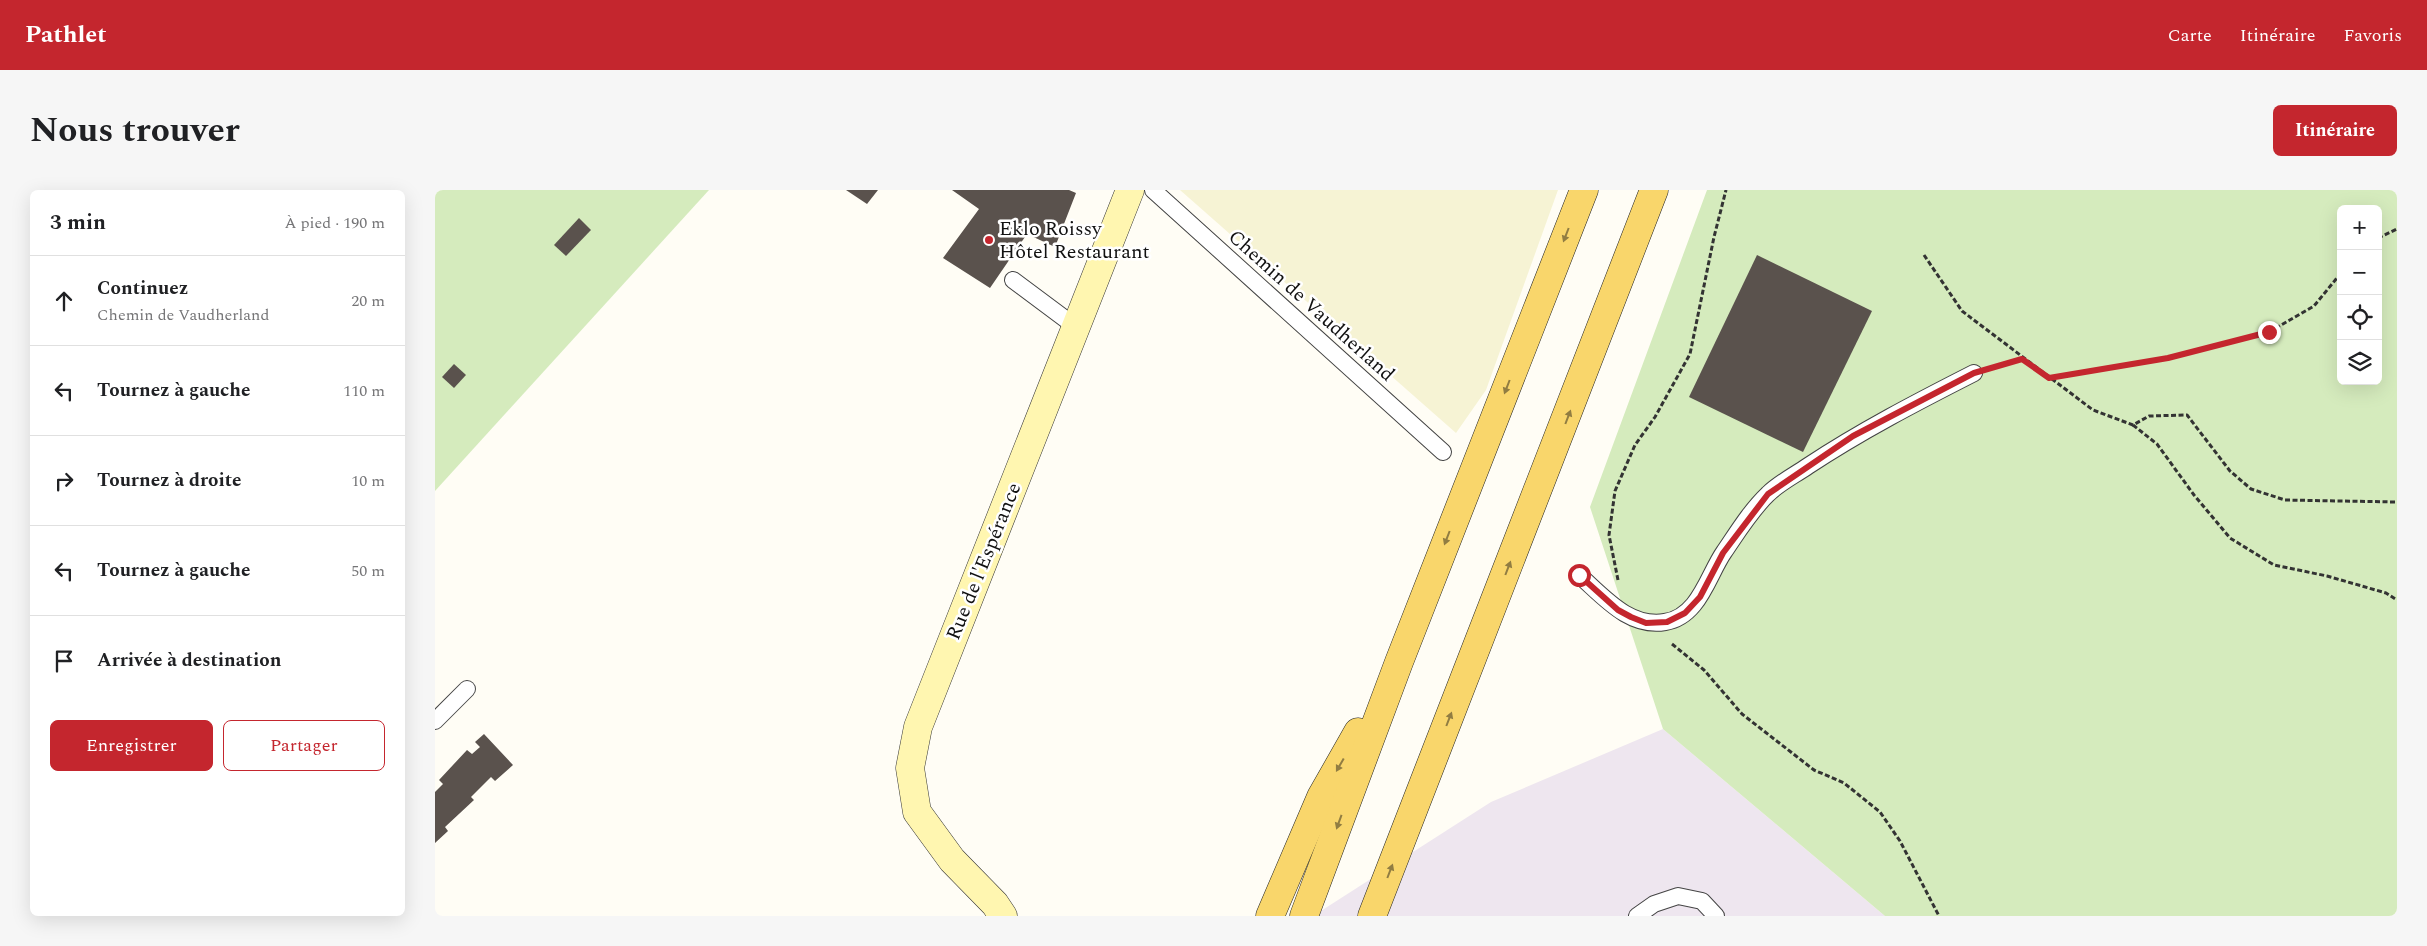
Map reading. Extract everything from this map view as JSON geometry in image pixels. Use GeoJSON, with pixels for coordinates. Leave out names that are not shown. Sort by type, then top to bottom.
{"type":"FeatureCollection","features":[{"type":"Feature","properties":{"kind":"main road","name":"Rue de l'Espérance"},"geometry":{"type":"LineString","coordinates":[[1003,916],[995,904],[952,860],[917,812],[910,768],[918,727],[1130,190]]}},
{"type":"Feature","properties":{"kind":"main road"},"geometry":{"type":"LineString","coordinates":[[1304,916],[1399,662],[1584,190]]}},
{"type":"Feature","properties":{"kind":"main road"},"geometry":{"type":"LineString","coordinates":[[1372,916],[1588,366],[1654,190]]}},
{"type":"Feature","properties":{"kind":"main road"},"geometry":{"type":"LineString","coordinates":[[1270,916],[1321,797],[1399,662]]}},
{"type":"Feature","properties":{"kind":"lane","name":"Chemin de Vaudherland"},"geometry":{"type":"LineString","coordinates":[[1153,190],[1443,452]]}},
{"type":"Feature","properties":{"kind":"lane"},"geometry":{"type":"LineString","coordinates":[[1013,280],[1075,328]]}},
{"type":"Feature","properties":{"kind":"lane"},"geometry":{"type":"LineString","coordinates":[[1579,575],[1618,610],[1646,623],[1667,622],[1685,613],[1700,597],[1723,553],[1768,494],[1853,436],[1974,373]]}},
{"type":"Feature","properties":{"kind":"lane"},"geometry":{"type":"LineString","coordinates":[[435,720],[467,689]]}},
{"type":"Feature","properties":{"kind":"lane"},"geometry":{"type":"LineString","coordinates":[[1637,916],[1654,904],[1678,896],[1702,901],[1716,916]]}},
{"type":"Feature","properties":{"kind":"path"},"geometry":{"type":"LineString","coordinates":[[1620,587],[1609,535],[1615,491],[1635,445],[1655,417],[1690,354],[1714,237],[1726,190]]}},
{"type":"Feature","properties":{"kind":"path"},"geometry":{"type":"LineString","coordinates":[[2382,236],[2397,229]]}},
{"type":"Feature","properties":{"kind":"path"},"geometry":{"type":"LineString","coordinates":[[1924,255],[1962,311],[2022,359],[2093,410],[2133,425],[2157,444],[2194,495],[2231,538],[2274,565],[2386,593],[2397,600]]}},
{"type":"Feature","properties":{"kind":"path"},"geometry":{"type":"LineString","coordinates":[[2049,378],[2168,358],[2269,332],[2314,306],[2337,278]]}},
{"type":"Feature","properties":{"kind":"path"},"geometry":{"type":"LineString","coordinates":[[1974,373],[2022,359]]}},
{"type":"Feature","properties":{"kind":"path"},"geometry":{"type":"LineString","coordinates":[[2133,425],[2149,416],[2187,415],[2230,471],[2251,489],[2285,500],[2397,502]]}},
{"type":"Feature","properties":{"kind":"path"},"geometry":{"type":"LineString","coordinates":[[1646,623],[1704,670],[1742,714],[1814,770],[1844,783],[1880,812],[1900,841],[1939,916]]}},
{"type":"Feature","properties":{"kind":"shaded area"},"geometry":{"type":"Polygon","coordinates":[[[1180,190],[1558,190],[1486,390],[1456,433],[1180,190]]]}},
{"type":"Feature","properties":{"kind":"shaded area"},"geometry":{"type":"Polygon","coordinates":[[[1663,729],[1885,916],[1313,916],[1491,802],[1663,729]]]}},
{"type":"Feature","properties":{"kind":"green space"},"geometry":{"type":"Polygon","coordinates":[[[435,190],[709,190],[435,491],[435,190]]]}},
{"type":"Feature","properties":{"kind":"green space"},"geometry":{"type":"Polygon","coordinates":[[[1707,190],[2397,190],[2397,916],[1885,916],[1663,729],[1590,507],[1707,190]]]}},
{"type":"Feature","properties":{"kind":"building"},"geometry":{"type":"Polygon","coordinates":[[[846,190],[878,190],[867,204],[846,190]]]}},
{"type":"Feature","properties":{"kind":"building","name":"Eklo Roissy Hôtel Restaurant"},"geometry":{"type":"Polygon","coordinates":[[[952,190],[1069,190],[1076,193],[1055,247],[1027,234],[990,288],[943,258],[979,209],[952,190]]]}},
{"type":"Feature","properties":{"kind":"building"},"geometry":{"type":"Polygon","coordinates":[[[579,218],[591,230],[566,256],[554,245],[579,218]]]}},
{"type":"Feature","properties":{"kind":"building"},"geometry":{"type":"Polygon","coordinates":[[[1757,255],[1872,311],[1803,452],[1689,397],[1757,255]]]}},
{"type":"Feature","properties":{"kind":"building"},"geometry":{"type":"Polygon","coordinates":[[[454,364],[466,375],[454,388],[442,377],[454,364]]]}},
{"type":"Feature","properties":{"kind":"building"},"geometry":{"type":"Polygon","coordinates":[[[484,734],[513,765],[495,781],[491,777],[471,797],[474,800],[445,827],[448,831],[435,843],[435,792],[443,784],[439,780],[467,750],[472,754],[480,747],[475,742],[484,734]]]}},
{"type":"Feature","properties":{"kind":"place","name":"Eklo Roissy Hôtel Restaurant"},"geometry":{"type":"Point","coordinates":[989,240]}},
{"type":"Feature","properties":{"kind":"route"},"geometry":{"type":"LineString","coordinates":[[1579,575],[1618,610],[1631,617],[1646,623],[1667,622],[1685,613],[1700,597],[1723,553],[1768,494],[1853,436],[1974,373],[2022,359],[2049,378],[2168,358],[2269,332]]}}]}
